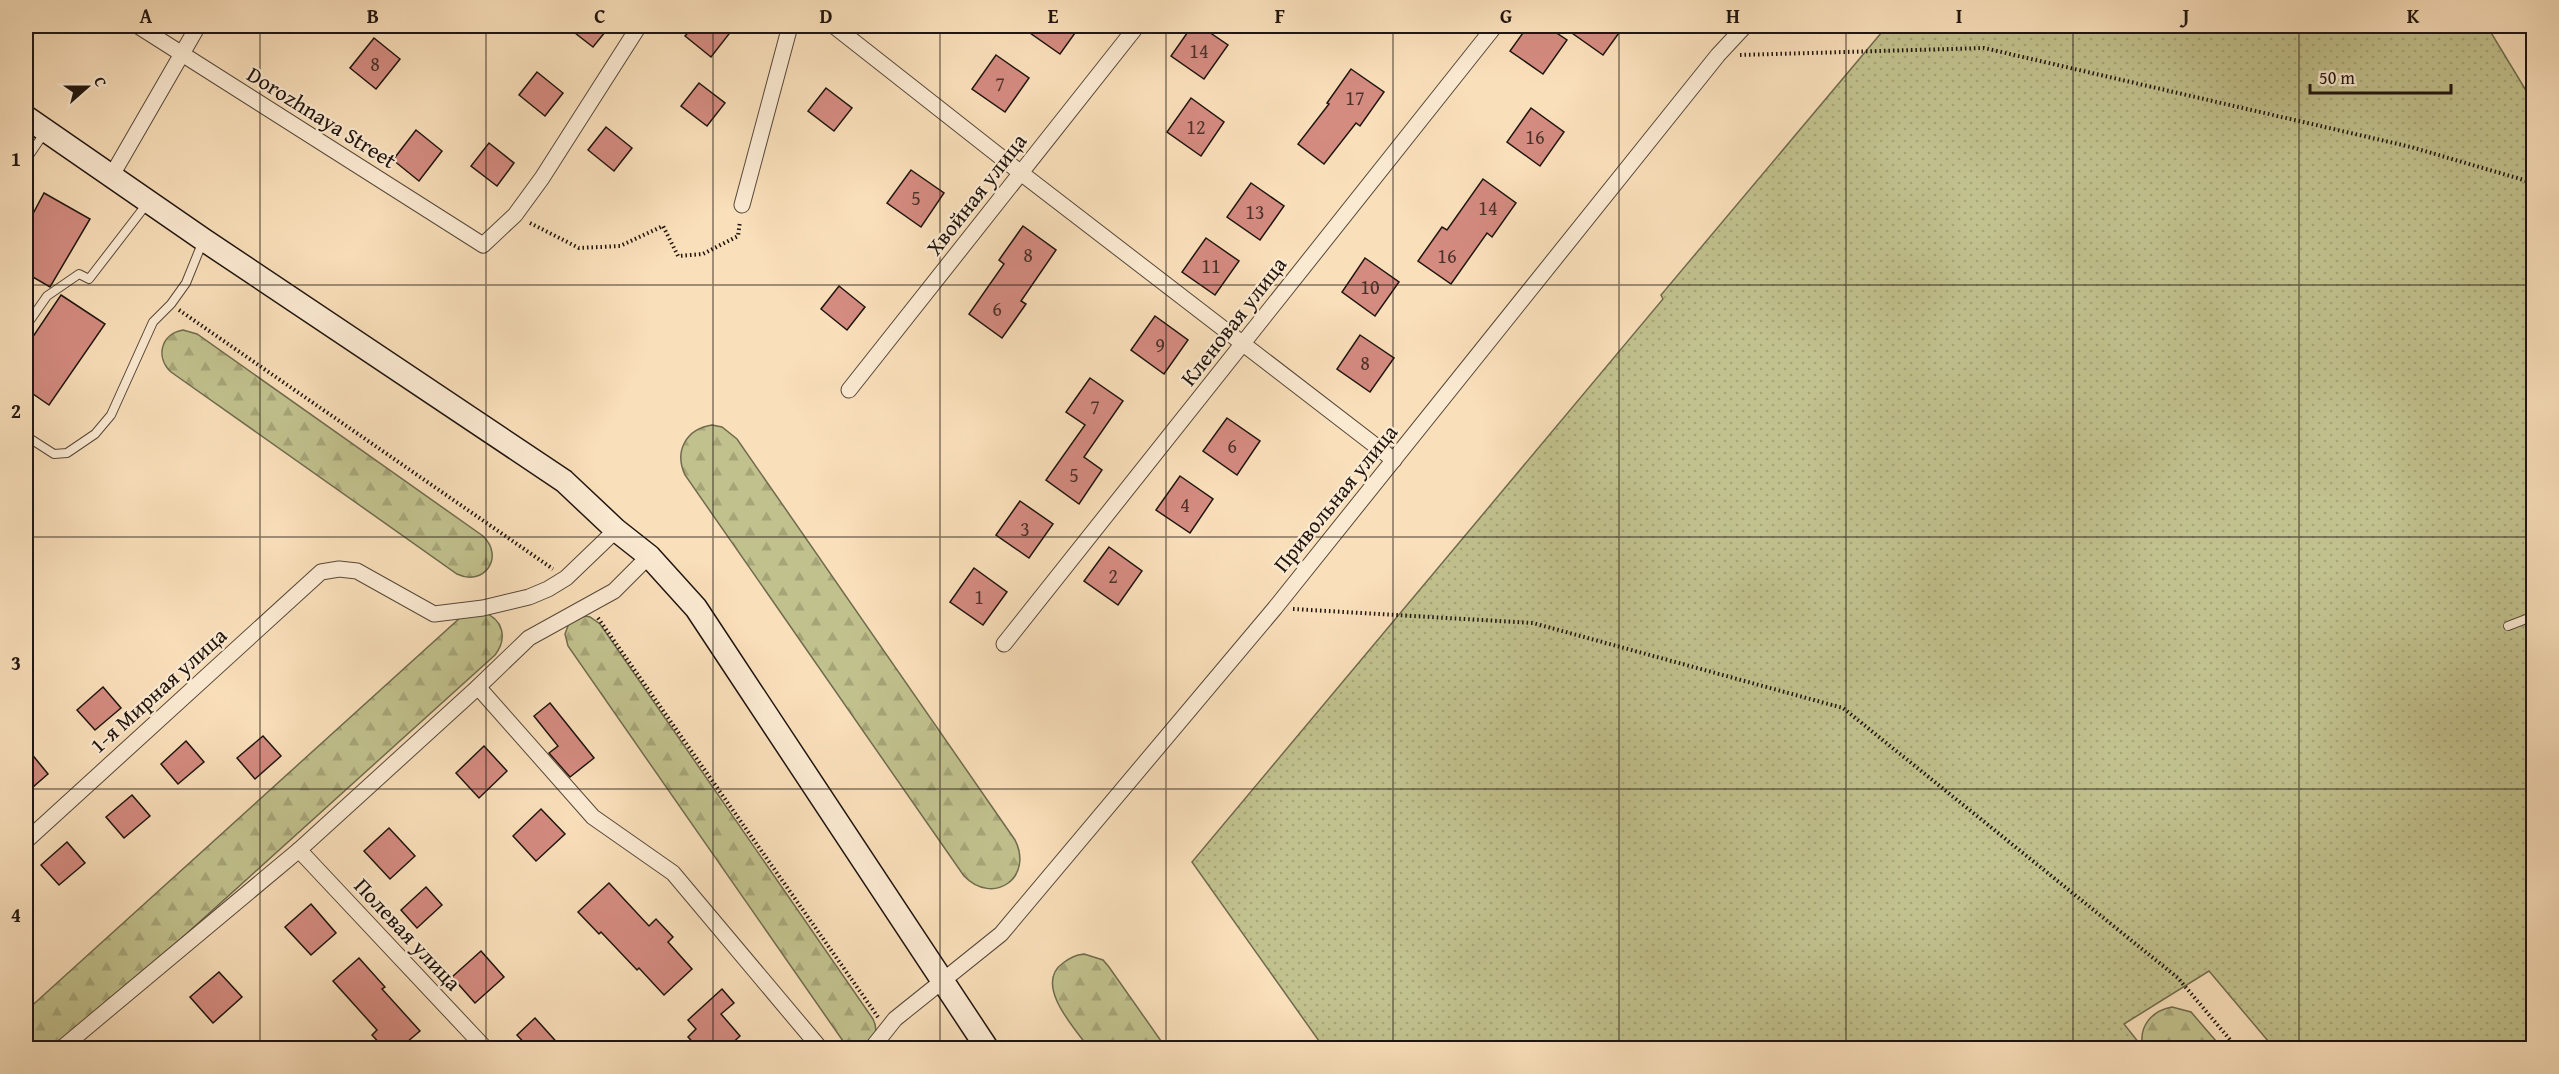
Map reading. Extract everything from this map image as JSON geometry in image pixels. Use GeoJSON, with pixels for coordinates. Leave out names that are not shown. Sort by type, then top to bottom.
{"type":"FeatureCollection","features":[{"type":"Feature","properties":{"kind":"street","name":"Dorozhnaya Street"},"geometry":{"type":"LineString","coordinates":[[138,26],[483,245],[515,215]]}},
{"type":"Feature","properties":{"kind":"street"},"geometry":{"type":"LineString","coordinates":[[112,175],[198,26]]}},
{"type":"Feature","properties":{"kind":"street"},"geometry":{"type":"LineString","coordinates":[[515,215],[542,178],[639,26]]}},
{"type":"Feature","properties":{"kind":"street"},"geometry":{"type":"LineString","coordinates":[[742,205],[790,26]]}},
{"type":"Feature","properties":{"kind":"street"},"geometry":{"type":"LineString","coordinates":[[834,26],[1394,460]]}},
{"type":"Feature","properties":{"kind":"street","name":"Хвойная улица"},"geometry":{"type":"LineString","coordinates":[[849,390],[1137,26]]}},
{"type":"Feature","properties":{"kind":"street","name":"Кленовая улица"},"geometry":{"type":"LineString","coordinates":[[1004,644],[1495,26]]}},
{"type":"Feature","properties":{"kind":"street","name":"Привольная улица"},"geometry":{"type":"LineString","coordinates":[[872,1048],[896,1019],[1001,934],[1275,608],[1718,55],[1745,26]]}},
{"type":"Feature","properties":{"kind":"street"},"geometry":{"type":"LineString","coordinates":[[26,117],[204,240],[564,481],[616,530],[649,556],[696,608],[987,1048]]}},
{"type":"Feature","properties":{"kind":"street"},"geometry":{"type":"LineString","coordinates":[[566,578],[616,530]]}},
{"type":"Feature","properties":{"kind":"street"},"geometry":{"type":"LineString","coordinates":[[62,1048],[298,850],[529,638],[614,591],[649,556]]}},
{"type":"Feature","properties":{"kind":"street","name":"1-я Мирная улица"},"geometry":{"type":"LineString","coordinates":[[26,841],[321,572],[339,569],[357,571],[434,614],[483,608],[529,597],[566,578]]}},
{"type":"Feature","properties":{"kind":"street"},"geometry":{"type":"LineString","coordinates":[[478,687],[593,817],[673,873],[820,1048]]}},
{"type":"Feature","properties":{"kind":"street","name":"Полевая улица"},"geometry":{"type":"LineString","coordinates":[[298,850],[485,1048]]}},
{"type":"Feature","properties":{"kind":"lane"},"geometry":{"type":"LineString","coordinates":[[26,160],[46,130]]}},
{"type":"Feature","properties":{"kind":"lane"},"geometry":{"type":"LineString","coordinates":[[26,326],[46,296],[79,274],[89,279],[149,201]]}},
{"type":"Feature","properties":{"kind":"lane"},"geometry":{"type":"LineString","coordinates":[[26,436],[54,454],[67,453],[95,434],[111,415],[153,322],[171,304],[186,283],[204,240]]}},
{"type":"Feature","properties":{"kind":"lane"},"geometry":{"type":"LineString","coordinates":[[2508,626],[2534,616]]}},
{"type":"Feature","properties":{"kind":"path"},"geometry":{"type":"LineString","coordinates":[[1718,55],[1984,48],[2411,147],[2534,183]]}},
{"type":"Feature","properties":{"kind":"path"},"geometry":{"type":"LineString","coordinates":[[515,215],[579,248],[620,246],[663,226],[678,256],[703,254],[738,236],[742,205]]}},
{"type":"Feature","properties":{"kind":"path"},"geometry":{"type":"LineString","coordinates":[[171,304],[566,578]]}},
{"type":"Feature","properties":{"kind":"path"},"geometry":{"type":"LineString","coordinates":[[590,605],[887,1030]]}},
{"type":"Feature","properties":{"kind":"path"},"geometry":{"type":"LineString","coordinates":[[1275,608],[1533,623],[1844,708],[2178,978],[2237,1048]]}},
{"type":"Feature","properties":{"kind":"green space"},"geometry":{"type":"Polygon","coordinates":[[[1887,26],[2487,26],[2533,102],[2533,1048],[2274,1048],[2209,971],[2124,1024],[2143,1048],[1324,1048],[1192,862],[1663,299],[1661,295],[1887,26]]]}},
{"type":"Feature","properties":{"kind":"green space"},"geometry":{"type":"Polygon","coordinates":[[[183,330],[197,334],[483,536],[492,553],[492,561],[488,568],[476,576],[467,577],[457,574],[171,372],[163,360],[163,347],[170,336],[183,330]]]}},
{"type":"Feature","properties":{"kind":"green space"},"geometry":{"type":"Polygon","coordinates":[[[712,425],[722,427],[737,439],[1015,840],[1019,854],[1019,866],[1015,876],[1008,884],[998,888],[987,888],[975,885],[964,876],[685,475],[681,458],[685,443],[695,431],[712,425]]]}},
{"type":"Feature","properties":{"kind":"green space"},"geometry":{"type":"Polygon","coordinates":[[[483,612],[495,619],[501,630],[501,642],[495,655],[60,1048],[26,1048],[26,1011],[461,617],[483,612]]]}},
{"type":"Feature","properties":{"kind":"green space"},"geometry":{"type":"Polygon","coordinates":[[[585,616],[600,624],[873,1019],[876,1027],[875,1034],[868,1045],[856,1048],[843,1041],[568,646],[565,634],[569,623],[585,616]]]}},
{"type":"Feature","properties":{"kind":"green space"},"geometry":{"type":"Polygon","coordinates":[[[1084,954],[1103,960],[1166,1048],[1089,1048],[1060,1006],[1054,994],[1052,982],[1055,972],[1063,963],[1084,954]]]}},
{"type":"Feature","properties":{"kind":"green space"},"geometry":{"type":"Polygon","coordinates":[[[2172,1007],[2191,1012],[2222,1048],[2143,1048],[2142,1033],[2148,1021],[2158,1012],[2172,1007]]]}},
{"type":"Feature","properties":{"kind":"building"},"geometry":{"type":"Polygon","coordinates":[[[566,26],[610,26],[593,47],[566,26]]]}},
{"type":"Feature","properties":{"kind":"building"},"geometry":{"type":"Polygon","coordinates":[[[694,26],[718,26],[729,34],[711,57],[685,36],[694,26]]]}},
{"type":"Feature","properties":{"kind":"building"},"geometry":{"type":"Polygon","coordinates":[[[1020,26],[1080,26],[1060,54],[1020,26]]]}},
{"type":"Feature","properties":{"kind":"building"},"geometry":{"type":"Polygon","coordinates":[[[1192,26],[1200,26],[1228,45],[1204,79],[1171,56],[1192,26]]]}},
{"type":"Feature","properties":{"kind":"building"},"geometry":{"type":"Polygon","coordinates":[[[1528,26],[1546,26],[1567,40],[1543,74],[1510,51],[1528,26]]]}},
{"type":"Feature","properties":{"kind":"building"},"geometry":{"type":"Polygon","coordinates":[[[1562,26],[1624,26],[1603,55],[1562,26]]]}},
{"type":"Feature","properties":{"kind":"building"},"geometry":{"type":"Polygon","coordinates":[[[374,38],[400,59],[376,89],[350,68],[374,38]]]}},
{"type":"Feature","properties":{"kind":"building"},"geometry":{"type":"Polygon","coordinates":[[[996,55],[1029,78],[1005,112],[972,89],[996,55]]]}},
{"type":"Feature","properties":{"kind":"building"},"geometry":{"type":"Polygon","coordinates":[[[1351,69],[1384,92],[1360,126],[1356,123],[1324,164],[1298,144],[1329,104],[1327,103],[1351,69]]]}},
{"type":"Feature","properties":{"kind":"building"},"geometry":{"type":"Polygon","coordinates":[[[537,72],[563,93],[545,116],[519,95],[537,72]]]}},
{"type":"Feature","properties":{"kind":"building"},"geometry":{"type":"Polygon","coordinates":[[[699,83],[725,103],[707,126],[681,106],[699,83]]]}},
{"type":"Feature","properties":{"kind":"building"},"geometry":{"type":"Polygon","coordinates":[[[826,88],[852,108],[834,131],[808,111],[826,88]]]}},
{"type":"Feature","properties":{"kind":"building"},"geometry":{"type":"Polygon","coordinates":[[[1191,98],[1224,122],[1201,156],[1167,132],[1191,98]]]}},
{"type":"Feature","properties":{"kind":"building"},"geometry":{"type":"Polygon","coordinates":[[[1531,108],[1564,132],[1540,166],[1507,142],[1531,108]]]}},
{"type":"Feature","properties":{"kind":"building"},"geometry":{"type":"Polygon","coordinates":[[[606,127],[632,148],[614,171],[588,150],[606,127]]]}},
{"type":"Feature","properties":{"kind":"building"},"geometry":{"type":"Polygon","coordinates":[[[416,130],[442,151],[419,181],[393,160],[416,130]]]}},
{"type":"Feature","properties":{"kind":"building"},"geometry":{"type":"Polygon","coordinates":[[[489,143],[514,163],[497,186],[471,166],[489,143]]]}},
{"type":"Feature","properties":{"kind":"building"},"geometry":{"type":"Polygon","coordinates":[[[911,170],[944,193],[921,227],[887,203],[911,170]]]}},
{"type":"Feature","properties":{"kind":"building"},"geometry":{"type":"Polygon","coordinates":[[[1483,179],[1516,203],[1492,237],[1487,233],[1451,284],[1418,261],[1442,227],[1447,230],[1483,179]]]}},
{"type":"Feature","properties":{"kind":"building"},"geometry":{"type":"Polygon","coordinates":[[[1251,183],[1284,206],[1260,240],[1227,217],[1251,183]]]}},
{"type":"Feature","properties":{"kind":"building"},"geometry":{"type":"Polygon","coordinates":[[[44,193],[90,219],[50,287],[26,273],[26,227],[44,193]]]}},
{"type":"Feature","properties":{"kind":"building"},"geometry":{"type":"Polygon","coordinates":[[[1023,226],[1056,250],[1021,301],[1026,304],[1002,338],[969,314],[1004,264],[999,260],[1023,226]]]}},
{"type":"Feature","properties":{"kind":"building"},"geometry":{"type":"Polygon","coordinates":[[[1206,238],[1239,261],[1215,295],[1182,272],[1206,238]]]}},
{"type":"Feature","properties":{"kind":"building"},"geometry":{"type":"Polygon","coordinates":[[[1365,258],[1399,282],[1375,316],[1342,292],[1365,258]]]}},
{"type":"Feature","properties":{"kind":"building"},"geometry":{"type":"Polygon","coordinates":[[[839,286],[865,307],[847,330],[821,309],[839,286]]]}},
{"type":"Feature","properties":{"kind":"building"},"geometry":{"type":"Polygon","coordinates":[[[61,295],[105,324],[49,405],[26,389],[26,347],[61,295]]]}},
{"type":"Feature","properties":{"kind":"building"},"geometry":{"type":"Polygon","coordinates":[[[1155,316],[1188,340],[1164,374],[1131,350],[1155,316]]]}},
{"type":"Feature","properties":{"kind":"building"},"geometry":{"type":"Polygon","coordinates":[[[1360,335],[1394,358],[1370,392],[1337,369],[1360,335]]]}},
{"type":"Feature","properties":{"kind":"building"},"geometry":{"type":"Polygon","coordinates":[[[1090,378],[1123,401],[1084,457],[1102,470],[1079,504],[1046,480],[1085,425],[1066,412],[1090,378]]]}},
{"type":"Feature","properties":{"kind":"building"},"geometry":{"type":"Polygon","coordinates":[[[1227,418],[1260,441],[1237,475],[1203,451],[1227,418]]]}},
{"type":"Feature","properties":{"kind":"building"},"geometry":{"type":"Polygon","coordinates":[[[1180,476],[1213,499],[1190,533],[1156,510],[1180,476]]]}},
{"type":"Feature","properties":{"kind":"building"},"geometry":{"type":"Polygon","coordinates":[[[1020,501],[1053,524],[1029,558],[996,535],[1020,501]]]}},
{"type":"Feature","properties":{"kind":"building"},"geometry":{"type":"Polygon","coordinates":[[[1109,547],[1142,571],[1118,605],[1084,581],[1109,547]]]}},
{"type":"Feature","properties":{"kind":"building"},"geometry":{"type":"Polygon","coordinates":[[[974,568],[1007,592],[983,625],[950,602],[974,568]]]}},
{"type":"Feature","properties":{"kind":"building"},"geometry":{"type":"Polygon","coordinates":[[[103,687],[121,708],[95,730],[77,710],[103,687]]]}},
{"type":"Feature","properties":{"kind":"building"},"geometry":{"type":"Polygon","coordinates":[[[550,703],[594,758],[570,777],[549,753],[558,746],[534,716],[550,703]]]}},
{"type":"Feature","properties":{"kind":"building"},"geometry":{"type":"Polygon","coordinates":[[[263,736],[281,756],[255,779],[237,758],[263,736]]]}},
{"type":"Feature","properties":{"kind":"building"},"geometry":{"type":"Polygon","coordinates":[[[186,741],[204,762],[178,784],[161,764],[186,741]]]}},
{"type":"Feature","properties":{"kind":"building"},"geometry":{"type":"Polygon","coordinates":[[[484,746],[507,771],[479,798],[456,773],[484,746]]]}},
{"type":"Feature","properties":{"kind":"building"},"geometry":{"type":"Polygon","coordinates":[[[26,747],[48,774],[26,793],[26,747]]]}},
{"type":"Feature","properties":{"kind":"building"},"geometry":{"type":"Polygon","coordinates":[[[132,795],[150,816],[124,838],[106,817],[132,795]]]}},
{"type":"Feature","properties":{"kind":"building"},"geometry":{"type":"Polygon","coordinates":[[[541,809],[565,834],[536,861],[513,836],[541,809]]]}},
{"type":"Feature","properties":{"kind":"building"},"geometry":{"type":"Polygon","coordinates":[[[389,828],[415,856],[390,879],[364,851],[389,828]]]}},
{"type":"Feature","properties":{"kind":"building"},"geometry":{"type":"Polygon","coordinates":[[[67,842],[85,863],[59,885],[41,865],[67,842]]]}},
{"type":"Feature","properties":{"kind":"building"},"geometry":{"type":"Polygon","coordinates":[[[609,883],[649,926],[656,919],[673,937],[668,942],[692,969],[664,995],[639,968],[637,970],[601,932],[599,934],[578,912],[609,883]]]}},
{"type":"Feature","properties":{"kind":"building"},"geometry":{"type":"Polygon","coordinates":[[[426,887],[442,905],[417,928],[401,910],[426,887]]]}},
{"type":"Feature","properties":{"kind":"building"},"geometry":{"type":"Polygon","coordinates":[[[311,904],[336,933],[311,955],[285,927],[311,904]]]}},
{"type":"Feature","properties":{"kind":"building"},"geometry":{"type":"Polygon","coordinates":[[[481,951],[504,977],[475,1003],[452,977],[481,951]]]}},
{"type":"Feature","properties":{"kind":"building"},"geometry":{"type":"Polygon","coordinates":[[[359,958],[385,987],[382,989],[420,1031],[400,1048],[384,1048],[372,1035],[377,1030],[333,981],[359,958]]]}},
{"type":"Feature","properties":{"kind":"building"},"geometry":{"type":"Polygon","coordinates":[[[219,972],[242,997],[213,1023],[190,997],[219,972]]]}},
{"type":"Feature","properties":{"kind":"building"},"geometry":{"type":"Polygon","coordinates":[[[722,989],[734,1003],[721,1014],[740,1036],[727,1048],[698,1048],[688,1037],[696,1029],[688,1020],[722,989]]]}},
{"type":"Feature","properties":{"kind":"building"},"geometry":{"type":"Polygon","coordinates":[[[535,1018],[562,1048],[529,1048],[517,1035],[535,1018]]]}}]}
